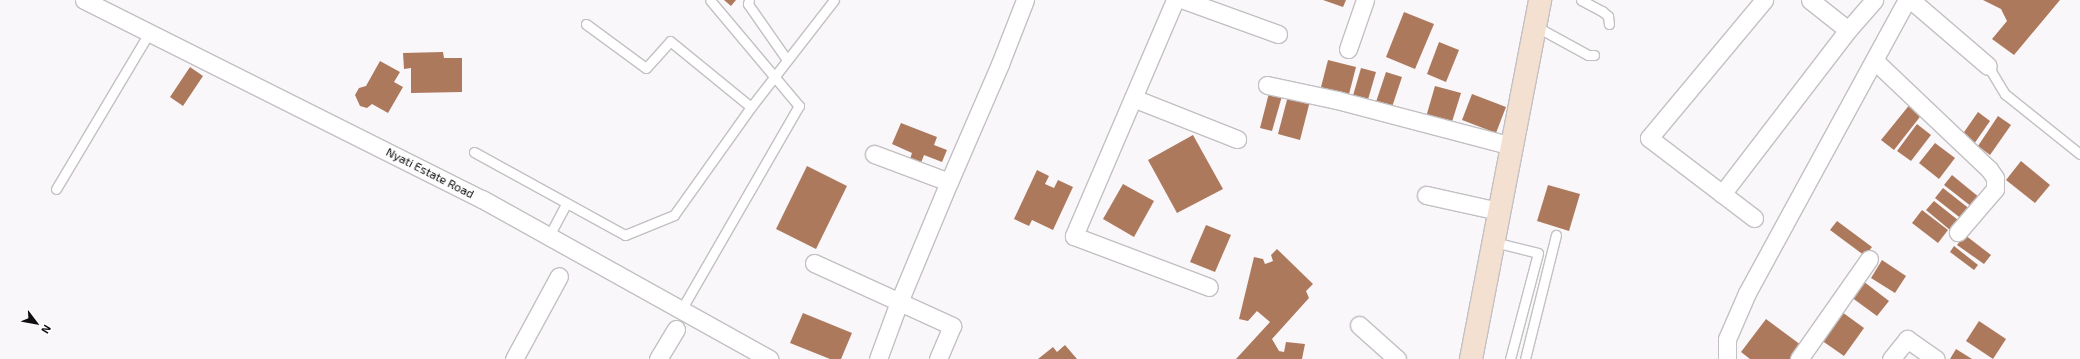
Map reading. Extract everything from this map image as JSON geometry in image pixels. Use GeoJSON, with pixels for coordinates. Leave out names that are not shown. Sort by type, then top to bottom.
{"type":"FeatureCollection","features":[{"type":"Feature","properties":{"kind":"main road"},"geometry":{"type":"LineString","coordinates":[[1471,359],[1540,0]]}},
{"type":"Feature","properties":{"kind":"street","name":"Nyati Estate Road"},"geometry":{"type":"LineString","coordinates":[[84,0],[384,149],[549,236],[769,359]]}},
{"type":"Feature","properties":{"kind":"street"},"geometry":{"type":"LineString","coordinates":[[878,359],[899,302],[948,182],[1000,64],[1025,0]]}},
{"type":"Feature","properties":{"kind":"street"},"geometry":{"type":"LineString","coordinates":[[1175,0],[1074,236],[1209,287]]}},
{"type":"Feature","properties":{"kind":"street"},"geometry":{"type":"LineString","coordinates":[[1184,0],[1278,34]]}},
{"type":"Feature","properties":{"kind":"street"},"geometry":{"type":"LineString","coordinates":[[1348,49],[1365,0]]}},
{"type":"Feature","properties":{"kind":"street"},"geometry":{"type":"LineString","coordinates":[[1754,218],[1649,138],[1764,0]]}},
{"type":"Feature","properties":{"kind":"street"},"geometry":{"type":"LineString","coordinates":[[1810,0],[1848,30]]}},
{"type":"Feature","properties":{"kind":"street"},"geometry":{"type":"LineString","coordinates":[[1722,194],[1848,30],[1874,0]]}},
{"type":"Feature","properties":{"kind":"street"},"geometry":{"type":"LineString","coordinates":[[1727,359],[1727,339],[1747,293],[1907,0]]}},
{"type":"Feature","properties":{"kind":"street"},"geometry":{"type":"LineString","coordinates":[[1911,0],[1988,66]]}},
{"type":"Feature","properties":{"kind":"street"},"geometry":{"type":"LineString","coordinates":[[1874,61],[1990,169],[1995,178],[1995,188],[1958,232]]}},
{"type":"Feature","properties":{"kind":"street"},"geometry":{"type":"LineString","coordinates":[[1267,86],[1337,100],[1512,146]]}},
{"type":"Feature","properties":{"kind":"street"},"geometry":{"type":"LineString","coordinates":[[1133,98],[1237,139]]}},
{"type":"Feature","properties":{"kind":"street"},"geometry":{"type":"LineString","coordinates":[[874,154],[948,182]]}},
{"type":"Feature","properties":{"kind":"street"},"geometry":{"type":"LineString","coordinates":[[1426,195],[1499,211]]}},
{"type":"Feature","properties":{"kind":"street"},"geometry":{"type":"LineString","coordinates":[[1799,359],[1869,259]]}},
{"type":"Feature","properties":{"kind":"street"},"geometry":{"type":"LineString","coordinates":[[814,263],[952,326],[938,359]]}},
{"type":"Feature","properties":{"kind":"street"},"geometry":{"type":"LineString","coordinates":[[514,359],[559,276]]}},
{"type":"Feature","properties":{"kind":"street"},"geometry":{"type":"LineString","coordinates":[[1359,325],[1397,359]]}},
{"type":"Feature","properties":{"kind":"street"},"geometry":{"type":"LineString","coordinates":[[658,359],[676,330]]}},
{"type":"Feature","properties":{"kind":"street"},"geometry":{"type":"LineString","coordinates":[[1891,359],[1907,339],[1936,359]]}},
{"type":"Feature","properties":{"kind":"lane"},"geometry":{"type":"LineString","coordinates":[[681,310],[799,106],[710,0]]}},
{"type":"Feature","properties":{"kind":"lane"},"geometry":{"type":"LineString","coordinates":[[749,0],[748,4],[787,60]]}},
{"type":"Feature","properties":{"kind":"lane"},"geometry":{"type":"LineString","coordinates":[[474,152],[566,204],[625,235],[674,215],[751,107],[834,0]]}},
{"type":"Feature","properties":{"kind":"lane"},"geometry":{"type":"LineString","coordinates":[[1581,0],[1602,11],[1608,16],[1609,24]]}},
{"type":"Feature","properties":{"kind":"lane"},"geometry":{"type":"LineString","coordinates":[[586,24],[646,68],[670,41],[751,107]]}},
{"type":"Feature","properties":{"kind":"lane"},"geometry":{"type":"LineString","coordinates":[[1535,26],[1588,54],[1594,55]]}},
{"type":"Feature","properties":{"kind":"lane"},"geometry":{"type":"LineString","coordinates":[[56,189],[149,33]]}},
{"type":"Feature","properties":{"kind":"lane"},"geometry":{"type":"LineString","coordinates":[[1988,66],[2004,94],[2080,154]]}},
{"type":"Feature","properties":{"kind":"lane"},"geometry":{"type":"LineString","coordinates":[[549,236],[566,204]]}},
{"type":"Feature","properties":{"kind":"lane"},"geometry":{"type":"LineString","coordinates":[[1525,359],[1556,235]]}},
{"type":"Feature","properties":{"kind":"lane"},"geometry":{"type":"LineString","coordinates":[[1494,242],[1538,253],[1510,359]]}},
{"type":"Feature","properties":{"kind":"building"},"geometry":{"type":"Polygon","coordinates":[[[724,0],[736,0],[731,6],[724,0]]]}},
{"type":"Feature","properties":{"kind":"building"},"geometry":{"type":"Polygon","coordinates":[[[1323,0],[1346,0],[1343,7],[1323,0]]]}},
{"type":"Feature","properties":{"kind":"building"},"geometry":{"type":"Polygon","coordinates":[[[1983,0],[2060,0],[2014,55],[1992,39],[2007,21],[2001,9],[1983,0]]]}},
{"type":"Feature","properties":{"kind":"building"},"geometry":{"type":"Polygon","coordinates":[[[1404,12],[1434,24],[1415,69],[1386,57],[1404,12]]]}},
{"type":"Feature","properties":{"kind":"building"},"geometry":{"type":"Polygon","coordinates":[[[1439,42],[1459,50],[1446,82],[1427,74],[1439,42]]]}},
{"type":"Feature","properties":{"kind":"building"},"geometry":{"type":"Polygon","coordinates":[[[443,52],[444,58],[462,58],[462,92],[411,93],[411,68],[404,69],[403,53],[443,52]]]}},
{"type":"Feature","properties":{"kind":"building"},"geometry":{"type":"Polygon","coordinates":[[[1328,60],[1356,67],[1348,98],[1320,91],[1328,60]]]}},
{"type":"Feature","properties":{"kind":"building"},"geometry":{"type":"Polygon","coordinates":[[[380,61],[400,72],[394,82],[403,87],[388,113],[372,104],[367,108],[360,106],[355,95],[359,88],[366,86],[380,61]]]}},
{"type":"Feature","properties":{"kind":"building"},"geometry":{"type":"Polygon","coordinates":[[[190,67],[203,76],[183,106],[170,97],[190,67]]]}},
{"type":"Feature","properties":{"kind":"building"},"geometry":{"type":"Polygon","coordinates":[[[1361,68],[1376,72],[1367,103],[1352,99],[1361,68]]]}},
{"type":"Feature","properties":{"kind":"building"},"geometry":{"type":"Polygon","coordinates":[[[1386,72],[1402,77],[1391,110],[1375,105],[1386,72]]]}},
{"type":"Feature","properties":{"kind":"building"},"geometry":{"type":"Polygon","coordinates":[[[1435,86],[1461,93],[1451,125],[1426,117],[1435,86]]]}},
{"type":"Feature","properties":{"kind":"building"},"geometry":{"type":"Polygon","coordinates":[[[1269,93],[1282,96],[1272,131],[1260,128],[1269,93]]]}},
{"type":"Feature","properties":{"kind":"building"},"geometry":{"type":"Polygon","coordinates":[[[1472,94],[1506,107],[1496,133],[1462,120],[1472,94]]]}},
{"type":"Feature","properties":{"kind":"building"},"geometry":{"type":"Polygon","coordinates":[[[1288,96],[1310,101],[1300,140],[1278,134],[1288,96]]]}},
{"type":"Feature","properties":{"kind":"building"},"geometry":{"type":"Polygon","coordinates":[[[1911,103],[1923,113],[1894,150],[1881,140],[1911,103]]]}},
{"type":"Feature","properties":{"kind":"building"},"geometry":{"type":"Polygon","coordinates":[[[1978,112],[1990,121],[1974,144],[1962,135],[1978,112]]]}},
{"type":"Feature","properties":{"kind":"building"},"geometry":{"type":"Polygon","coordinates":[[[1998,116],[2011,125],[1990,155],[1978,146],[1998,116]]]}},
{"type":"Feature","properties":{"kind":"building"},"geometry":{"type":"Polygon","coordinates":[[[901,123],[937,137],[934,145],[947,150],[942,162],[924,155],[921,163],[910,159],[912,153],[892,144],[901,123]]]}},
{"type":"Feature","properties":{"kind":"building"},"geometry":{"type":"Polygon","coordinates":[[[1917,124],[1931,135],[1911,161],[1897,151],[1917,124]]]}},
{"type":"Feature","properties":{"kind":"building"},"geometry":{"type":"Polygon","coordinates":[[[1193,135],[1223,189],[1177,213],[1148,160],[1193,135]]]}},
{"type":"Feature","properties":{"kind":"building"},"geometry":{"type":"Polygon","coordinates":[[[1935,143],[1955,158],[1939,179],[1919,163],[1935,143]]]}},
{"type":"Feature","properties":{"kind":"building"},"geometry":{"type":"Polygon","coordinates":[[[2021,161],[2050,185],[2035,203],[2006,180],[2021,161]]]}},
{"type":"Feature","properties":{"kind":"building"},"geometry":{"type":"Polygon","coordinates":[[[807,166],[847,186],[816,249],[776,229],[807,166]]]}},
{"type":"Feature","properties":{"kind":"building"},"geometry":{"type":"Polygon","coordinates":[[[1037,170],[1049,176],[1045,184],[1054,188],[1058,180],[1073,187],[1053,230],[1032,220],[1029,226],[1014,219],[1037,170]]]}},
{"type":"Feature","properties":{"kind":"building"},"geometry":{"type":"Polygon","coordinates":[[[1952,175],[1980,198],[1972,207],[1944,185],[1952,175]]]}},
{"type":"Feature","properties":{"kind":"building"},"geometry":{"type":"Polygon","coordinates":[[[1123,184],[1154,201],[1134,237],[1103,219],[1123,184]]]}},
{"type":"Feature","properties":{"kind":"building"},"geometry":{"type":"Polygon","coordinates":[[[1548,185],[1580,194],[1569,231],[1537,221],[1548,185]]]}},
{"type":"Feature","properties":{"kind":"building"},"geometry":{"type":"Polygon","coordinates":[[[1943,188],[1971,210],[1963,220],[1935,198],[1943,188]]]}},
{"type":"Feature","properties":{"kind":"building"},"geometry":{"type":"Polygon","coordinates":[[[1934,201],[1958,220],[1950,230],[1926,210],[1934,201]]]}},
{"type":"Feature","properties":{"kind":"building"},"geometry":{"type":"Polygon","coordinates":[[[1922,210],[1948,230],[1938,243],[1912,223],[1922,210]]]}},
{"type":"Feature","properties":{"kind":"building"},"geometry":{"type":"Polygon","coordinates":[[[1837,221],[1872,247],[1865,256],[1830,230],[1837,221]]]}},
{"type":"Feature","properties":{"kind":"building"},"geometry":{"type":"Polygon","coordinates":[[[1206,225],[1231,235],[1215,272],[1190,262],[1206,225]]]}},
{"type":"Feature","properties":{"kind":"building"},"geometry":{"type":"Polygon","coordinates":[[[1965,235],[1991,255],[1984,264],[1957,245],[1965,235]]]}},
{"type":"Feature","properties":{"kind":"building"},"geometry":{"type":"Polygon","coordinates":[[[1954,246],[1978,265],[1974,270],[1950,252],[1954,246]]]}},
{"type":"Feature","properties":{"kind":"building"},"geometry":{"type":"Polygon","coordinates":[[[1277,249],[1313,284],[1306,291],[1309,298],[1272,339],[1279,351],[1284,352],[1286,342],[1305,344],[1302,359],[1236,359],[1270,322],[1257,311],[1248,321],[1239,319],[1254,257],[1263,259],[1265,264],[1273,261],[1271,255],[1277,249]]]}},
{"type":"Feature","properties":{"kind":"building"},"geometry":{"type":"Polygon","coordinates":[[[1882,260],[1906,276],[1895,293],[1871,278],[1882,260]]]}},
{"type":"Feature","properties":{"kind":"building"},"geometry":{"type":"Polygon","coordinates":[[[1863,281],[1889,301],[1877,316],[1851,297],[1863,281]]]}},
{"type":"Feature","properties":{"kind":"building"},"geometry":{"type":"Polygon","coordinates":[[[1842,312],[1864,328],[1844,356],[1821,340],[1842,312]]]}},
{"type":"Feature","properties":{"kind":"building"},"geometry":{"type":"Polygon","coordinates":[[[803,313],[852,333],[841,359],[830,359],[790,343],[803,313]]]}},
{"type":"Feature","properties":{"kind":"building"},"geometry":{"type":"Polygon","coordinates":[[[1766,319],[1801,345],[1790,359],[1750,359],[1741,352],[1766,319]]]}},
{"type":"Feature","properties":{"kind":"building"},"geometry":{"type":"Polygon","coordinates":[[[1979,321],[2006,339],[1993,359],[1966,341],[1979,321]]]}},
{"type":"Feature","properties":{"kind":"building"},"geometry":{"type":"Polygon","coordinates":[[[1065,345],[1077,359],[1038,359],[1053,347],[1057,352],[1065,345]]]}},
{"type":"Feature","properties":{"kind":"building"},"geometry":{"type":"Polygon","coordinates":[[[1956,349],[1972,359],[1950,359],[1956,349]]]}}]}
